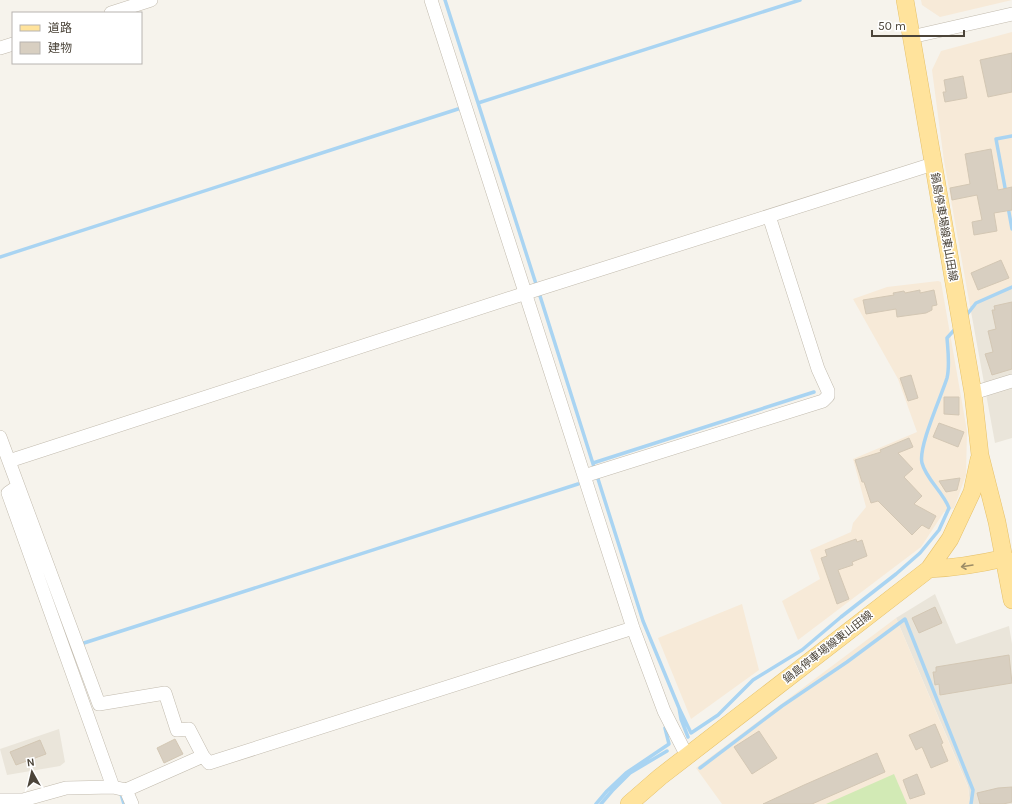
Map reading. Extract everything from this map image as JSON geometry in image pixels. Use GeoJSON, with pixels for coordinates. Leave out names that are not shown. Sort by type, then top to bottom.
{"type":"FeatureCollection","features":[{"type":"Feature","properties":{"kind":"main road","name":"鍋島停車場線東山田線"},"geometry":{"type":"LineString","coordinates":[[905,0],[973,393],[980,455],[1008,568],[1012,600]]}},
{"type":"Feature","properties":{"kind":"main road","name":"鍋島停車場線東山田線"},"geometry":{"type":"LineString","coordinates":[[628,804],[660,777],[929,569],[950,539],[972,492],[980,455]]}},
{"type":"Feature","properties":{"kind":"main road"},"geometry":{"type":"LineString","coordinates":[[929,569],[951,568],[984,563],[1008,568]]}},
{"type":"Feature","properties":{"kind":"street"},"geometry":{"type":"LineString","coordinates":[[114,12],[151,0]]}},
{"type":"Feature","properties":{"kind":"street"},"geometry":{"type":"LineString","coordinates":[[431,0],[633,628],[664,711],[687,756]]}},
{"type":"Feature","properties":{"kind":"street"},"geometry":{"type":"LineString","coordinates":[[911,37],[1012,14]]}},
{"type":"Feature","properties":{"kind":"street"},"geometry":{"type":"LineString","coordinates":[[0,48],[12,44]]}},
{"type":"Feature","properties":{"kind":"street"},"geometry":{"type":"LineString","coordinates":[[9,461],[933,164]]}},
{"type":"Feature","properties":{"kind":"street"},"geometry":{"type":"LineString","coordinates":[[584,476],[824,401],[828,396],[828,391],[818,369],[769,216]]}},
{"type":"Feature","properties":{"kind":"street"},"geometry":{"type":"LineString","coordinates":[[973,393],[1012,381]]}},
{"type":"Feature","properties":{"kind":"street"},"geometry":{"type":"LineString","coordinates":[[0,437],[9,461],[13,489],[113,787]]}},
{"type":"Feature","properties":{"kind":"street"},"geometry":{"type":"LineString","coordinates":[[13,489],[99,704],[165,693],[178,730],[189,729],[209,763],[633,628]]}},
{"type":"Feature","properties":{"kind":"street"},"geometry":{"type":"LineString","coordinates":[[0,800],[23,800],[66,788],[113,787],[126,790],[204,756]]}},
{"type":"Feature","properties":{"kind":"street"},"geometry":{"type":"LineString","coordinates":[[126,790],[132,804]]}},
{"type":"Feature","properties":{"kind":"shaded area"},"geometry":{"type":"Polygon","coordinates":[[[921,0],[1012,0],[940,17],[922,5],[921,0]]]}},
{"type":"Feature","properties":{"kind":"shaded area"},"geometry":{"type":"Polygon","coordinates":[[[1012,32],[1012,286],[970,306],[944,161],[932,70],[941,51],[1012,32]]]}},
{"type":"Feature","properties":{"kind":"shaded area"},"geometry":{"type":"Polygon","coordinates":[[[938,281],[941,282],[967,431],[966,475],[954,508],[944,512],[921,547],[798,640],[782,601],[820,579],[810,550],[851,532],[853,523],[866,507],[853,459],[917,432],[898,379],[853,299],[887,287],[938,281]]]}},
{"type":"Feature","properties":{"kind":"shaded area"},"geometry":{"type":"Polygon","coordinates":[[[1012,286],[1012,438],[995,443],[970,306],[1012,286]]]}},
{"type":"Feature","properties":{"kind":"shaded area"},"geometry":{"type":"Polygon","coordinates":[[[935,594],[956,644],[1009,626],[1012,644],[1012,804],[970,804],[968,786],[896,618],[935,594]]]}},
{"type":"Feature","properties":{"kind":"shaded area"},"geometry":{"type":"Polygon","coordinates":[[[742,604],[759,670],[691,719],[658,638],[742,604]]]}},
{"type":"Feature","properties":{"kind":"shaded area"},"geometry":{"type":"Polygon","coordinates":[[[896,618],[968,787],[970,804],[722,804],[696,768],[896,618]]]}},
{"type":"Feature","properties":{"kind":"shaded area"},"geometry":{"type":"Polygon","coordinates":[[[59,729],[65,762],[60,766],[7,775],[0,749],[59,729]]]}},
{"type":"Feature","properties":{"kind":"green space"},"geometry":{"type":"Polygon","coordinates":[[[894,774],[907,804],[826,804],[894,774]]]}},
{"type":"Feature","properties":{"kind":"building"},"geometry":{"type":"Polygon","coordinates":[[[1012,53],[1012,92],[988,97],[980,60],[1012,53]]]}},
{"type":"Feature","properties":{"kind":"building"},"geometry":{"type":"Polygon","coordinates":[[[963,76],[967,98],[945,102],[943,92],[946,92],[944,80],[963,76]]]}},
{"type":"Feature","properties":{"kind":"building"},"geometry":{"type":"Polygon","coordinates":[[[991,149],[998,190],[1012,187],[1012,210],[994,213],[997,231],[974,235],[972,222],[982,220],[977,195],[952,200],[950,188],[970,184],[965,154],[991,149]]]}},
{"type":"Feature","properties":{"kind":"building"},"geometry":{"type":"Polygon","coordinates":[[[1001,260],[1009,278],[978,290],[971,273],[1001,260]]]}},
{"type":"Feature","properties":{"kind":"building"},"geometry":{"type":"Polygon","coordinates":[[[920,290],[920,293],[934,290],[937,305],[932,306],[932,310],[926,313],[897,317],[896,309],[866,314],[863,300],[894,295],[893,293],[904,291],[905,293],[920,290]]]}},
{"type":"Feature","properties":{"kind":"building"},"geometry":{"type":"Polygon","coordinates":[[[1012,302],[1012,369],[992,375],[985,354],[993,352],[988,331],[996,329],[992,310],[995,310],[994,306],[1012,302]]]}},
{"type":"Feature","properties":{"kind":"building"},"geometry":{"type":"Polygon","coordinates":[[[911,375],[918,398],[908,401],[900,378],[911,375]]]}},
{"type":"Feature","properties":{"kind":"building"},"geometry":{"type":"Polygon","coordinates":[[[944,397],[959,397],[959,415],[944,414],[944,397]]]}},
{"type":"Feature","properties":{"kind":"building"},"geometry":{"type":"Polygon","coordinates":[[[939,423],[964,432],[958,447],[933,437],[939,423]]]}},
{"type":"Feature","properties":{"kind":"building"},"geometry":{"type":"Polygon","coordinates":[[[909,438],[913,447],[898,453],[913,469],[904,477],[922,496],[914,504],[936,516],[929,529],[922,525],[912,535],[878,501],[871,503],[855,460],[881,452],[880,450],[909,438]]]}},
{"type":"Feature","properties":{"kind":"building"},"geometry":{"type":"Polygon","coordinates":[[[960,478],[957,490],[946,492],[939,481],[960,478]]]}},
{"type":"Feature","properties":{"kind":"building"},"geometry":{"type":"Polygon","coordinates":[[[856,539],[857,542],[862,540],[867,556],[852,562],[853,565],[838,570],[849,599],[837,604],[821,558],[827,556],[825,550],[856,539]]]}},
{"type":"Feature","properties":{"kind":"building"},"geometry":{"type":"Polygon","coordinates":[[[935,607],[942,623],[919,633],[912,618],[935,607]]]}},
{"type":"Feature","properties":{"kind":"building"},"geometry":{"type":"Polygon","coordinates":[[[1009,655],[1012,683],[940,695],[939,684],[935,685],[933,672],[936,672],[936,667],[1009,655]]]}},
{"type":"Feature","properties":{"kind":"building"},"geometry":{"type":"Polygon","coordinates":[[[935,724],[943,743],[941,744],[948,761],[931,768],[922,747],[916,750],[909,735],[935,724]]]}},
{"type":"Feature","properties":{"kind":"building"},"geometry":{"type":"Polygon","coordinates":[[[759,731],[777,758],[752,774],[734,747],[759,731]]]}},
{"type":"Feature","properties":{"kind":"building"},"geometry":{"type":"Polygon","coordinates":[[[175,739],[183,754],[164,763],[157,748],[175,739]]]}},
{"type":"Feature","properties":{"kind":"building"},"geometry":{"type":"Polygon","coordinates":[[[40,740],[46,754],[16,765],[10,752],[40,740]]]}},
{"type":"Feature","properties":{"kind":"building"},"geometry":{"type":"Polygon","coordinates":[[[877,753],[885,772],[812,804],[763,804],[804,785],[877,753]]]}},
{"type":"Feature","properties":{"kind":"building"},"geometry":{"type":"Polygon","coordinates":[[[917,774],[925,794],[910,799],[903,780],[917,774]]]}},
{"type":"Feature","properties":{"kind":"building"},"geometry":{"type":"Polygon","coordinates":[[[1012,787],[1012,802],[1003,804],[980,804],[977,793],[998,788],[1012,787]]]}},
{"type":"Feature","properties":{"kind":"waterway"},"geometry":{"type":"LineString","coordinates":[[445,0],[536,284]]}},
{"type":"Feature","properties":{"kind":"waterway"},"geometry":{"type":"LineString","coordinates":[[478,103],[800,0]]}},
{"type":"Feature","properties":{"kind":"waterway"},"geometry":{"type":"LineString","coordinates":[[0,257],[458,109]]}},
{"type":"Feature","properties":{"kind":"waterway"},"geometry":{"type":"LineString","coordinates":[[1006,193],[996,139],[1012,136]]}},
{"type":"Feature","properties":{"kind":"waterway"},"geometry":{"type":"LineString","coordinates":[[1008,207],[1012,229]]}},
{"type":"Feature","properties":{"kind":"waterway"},"geometry":{"type":"LineString","coordinates":[[965,317],[976,303],[1012,287]]}},
{"type":"Feature","properties":{"kind":"waterway"},"geometry":{"type":"LineString","coordinates":[[540,296],[594,467]]}},
{"type":"Feature","properties":{"kind":"waterway"},"geometry":{"type":"LineString","coordinates":[[679,708],[691,733],[718,715],[753,680],[802,650],[896,574],[920,553],[939,530],[949,508],[943,496],[927,475],[922,463],[922,456],[923,446],[947,378],[949,363],[947,338],[956,328]]}},
{"type":"Feature","properties":{"kind":"waterway"},"geometry":{"type":"LineString","coordinates":[[593,463],[814,392]]}},
{"type":"Feature","properties":{"kind":"waterway"},"geometry":{"type":"LineString","coordinates":[[598,479],[643,621],[679,708],[681,719],[688,737]]}},
{"type":"Feature","properties":{"kind":"waterway"},"geometry":{"type":"LineString","coordinates":[[84,643],[578,484]]}},
{"type":"Feature","properties":{"kind":"waterway"},"geometry":{"type":"LineString","coordinates":[[45,576],[55,606]]}},
{"type":"Feature","properties":{"kind":"waterway"},"geometry":{"type":"LineString","coordinates":[[700,768],[782,706],[847,662],[905,619],[973,790],[971,804]]}},
{"type":"Feature","properties":{"kind":"waterway"},"geometry":{"type":"LineString","coordinates":[[596,804],[626,773],[669,744],[665,728]]}},
{"type":"Feature","properties":{"kind":"waterway"},"geometry":{"type":"LineString","coordinates":[[601,804],[630,773],[667,751]]}},
{"type":"Feature","properties":{"kind":"waterway"},"geometry":{"type":"LineString","coordinates":[[121,794],[124,804]]}}]}
